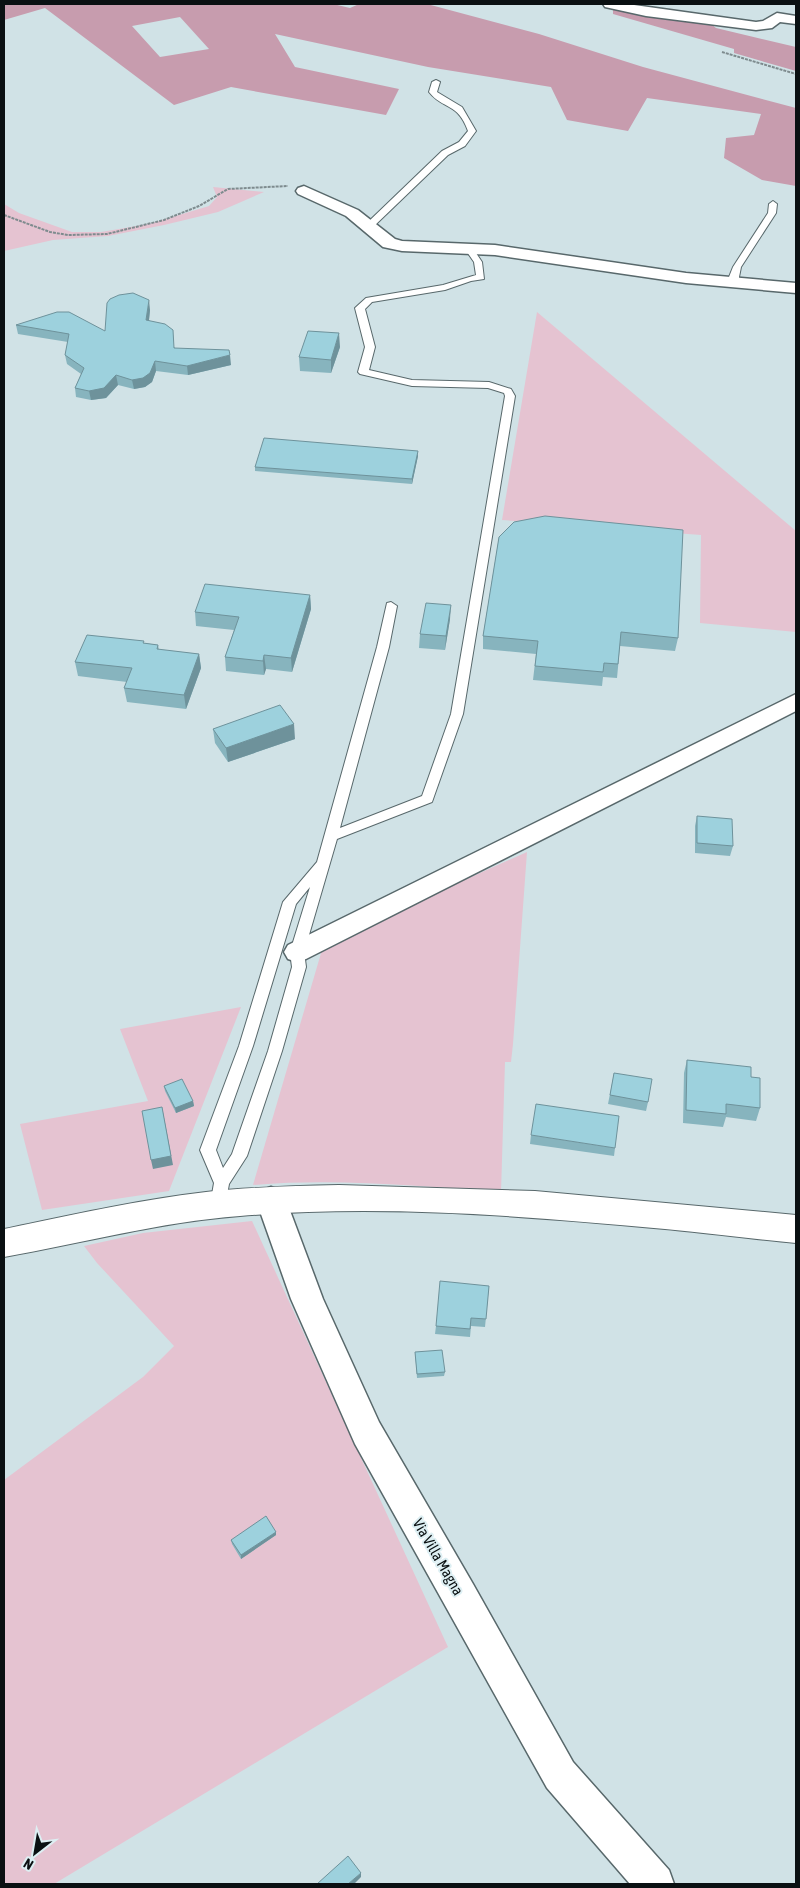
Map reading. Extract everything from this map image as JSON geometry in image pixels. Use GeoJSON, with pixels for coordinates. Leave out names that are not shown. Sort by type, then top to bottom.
{"type":"FeatureCollection","features":[{"type":"Feature","properties":{"kind":"street"},"geometry":{"type":"LineString","coordinates":[[610,4],[646,12],[756,26],[767,25],[776,17],[796,20]]}},
{"type":"Feature","properties":{"kind":"street"},"geometry":{"type":"LineString","coordinates":[[297,189],[352,213],[388,243],[402,246],[524,254],[686,278],[796,288]]}},
{"type":"Feature","properties":{"kind":"street"},"geometry":{"type":"LineString","coordinates":[[297,952],[796,702]]}},
{"type":"Feature","properties":{"kind":"street"},"geometry":{"type":"LineString","coordinates":[[4,1242],[145,1214],[220,1195],[271,1200],[433,1198],[671,1215],[796,1229]]}},
{"type":"Feature","properties":{"kind":"street","name":"Via Villa Magna"},"geometry":{"type":"LineString","coordinates":[[271,1200],[307,1299],[367,1433],[461,1596],[560,1774],[655,1884]]}},
{"type":"Feature","properties":{"kind":"lane"},"geometry":{"type":"LineString","coordinates":[[369,226],[445,152],[462,144],[472,131],[469,122],[457,106],[435,96],[433,92],[436,82]]}},
{"type":"Feature","properties":{"kind":"lane"},"geometry":{"type":"LineString","coordinates":[[735,283],[737,267],[772,212],[773,204]]}},
{"type":"Feature","properties":{"kind":"lane"},"geometry":{"type":"LineString","coordinates":[[331,836],[427,799],[457,714],[510,396],[508,391],[489,385],[412,383],[364,372],[371,354],[369,334],[360,308],[370,300],[445,287],[470,278],[481,277],[478,262],[469,249]]}},
{"type":"Feature","properties":{"kind":"lane"},"geometry":{"type":"LineString","coordinates":[[220,1195],[239,1156],[275,1051],[299,967],[297,952],[383,648],[391,606]]}},
{"type":"Feature","properties":{"kind":"lane"},"geometry":{"type":"LineString","coordinates":[[220,1195],[208,1150],[246,1046],[290,902],[324,860]]}},
{"type":"Feature","properties":{"kind":"path"},"geometry":{"type":"LineString","coordinates":[[722,52],[796,74]]}},
{"type":"Feature","properties":{"kind":"path"},"geometry":{"type":"LineString","coordinates":[[4,215],[51,233],[97,235],[141,227],[198,206],[210,200],[221,191],[230,188],[297,189]]}},
{"type":"Feature","properties":{"kind":"shaded area"},"geometry":{"type":"Polygon","coordinates":[[[4,4],[333,4],[350,8],[359,4],[427,4],[539,34],[643,67],[796,108],[796,186],[762,180],[724,158],[726,138],[754,135],[761,114],[647,98],[628,131],[567,120],[551,87],[428,67],[275,34],[295,67],[399,89],[386,115],[231,87],[174,105],[45,8],[4,20],[4,4]],[[180,17],[132,26],[160,57],[209,49],[180,17]]]}},
{"type":"Feature","properties":{"kind":"shaded area"},"geometry":{"type":"Polygon","coordinates":[[[613,8],[707,21],[716,28],[796,47],[796,71],[734,53],[734,49],[613,14],[613,8]]]}},
{"type":"Feature","properties":{"kind":"shaded area"},"geometry":{"type":"Polygon","coordinates":[[[213,187],[264,192],[218,212],[164,225],[108,236],[53,240],[4,251],[4,204],[19,213],[72,232],[101,232],[149,224],[209,206],[217,197],[213,187]]]}},
{"type":"Feature","properties":{"kind":"shaded area"},"geometry":{"type":"Polygon","coordinates":[[[537,312],[796,531],[796,632],[700,623],[701,535],[502,520],[537,312]]]}},
{"type":"Feature","properties":{"kind":"shaded area"},"geometry":{"type":"Polygon","coordinates":[[[527,852],[513,1044],[511,1062],[505,1062],[501,1192],[408,1185],[316,1182],[253,1185],[324,943],[527,852]]]}},
{"type":"Feature","properties":{"kind":"shaded area"},"geometry":{"type":"Polygon","coordinates":[[[241,1007],[169,1191],[42,1210],[20,1124],[148,1101],[120,1029],[241,1007]]]}},
{"type":"Feature","properties":{"kind":"shaded area"},"geometry":{"type":"Polygon","coordinates":[[[252,1221],[448,1647],[54,1884],[4,1884],[4,1480],[143,1377],[174,1346],[97,1263],[84,1246],[143,1233],[252,1221]]]}},
{"type":"Feature","properties":{"kind":"building"},"geometry":{"type":"Polygon","coordinates":[[[133,293],[149,300],[146,320],[165,324],[173,330],[174,348],[229,350],[230,355],[187,366],[155,361],[150,373],[143,378],[132,380],[116,375],[104,388],[89,391],[75,388],[84,368],[65,355],[69,334],[16,325],[57,312],[69,312],[105,331],[107,303],[110,299],[119,295],[133,293]]]}},
{"type":"Feature","properties":{"kind":"building"},"geometry":{"type":"Polygon","coordinates":[[[308,331],[339,333],[331,360],[299,357],[308,331]]]}},
{"type":"Feature","properties":{"kind":"building"},"geometry":{"type":"Polygon","coordinates":[[[264,438],[418,451],[412,479],[255,467],[264,438]]]}},
{"type":"Feature","properties":{"kind":"building"},"geometry":{"type":"Polygon","coordinates":[[[545,516],[683,530],[678,638],[621,632],[618,664],[604,663],[603,672],[535,666],[538,641],[483,636],[499,537],[514,522],[545,516]]]}},
{"type":"Feature","properties":{"kind":"building"},"geometry":{"type":"Polygon","coordinates":[[[205,584],[310,595],[291,658],[264,655],[263,661],[225,657],[239,617],[195,612],[205,584]]]}},
{"type":"Feature","properties":{"kind":"building"},"geometry":{"type":"Polygon","coordinates":[[[426,603],[451,605],[446,636],[420,634],[426,603]]]}},
{"type":"Feature","properties":{"kind":"building"},"geometry":{"type":"Polygon","coordinates":[[[87,635],[144,641],[143,643],[158,645],[157,649],[199,654],[184,695],[124,688],[132,668],[75,662],[87,635]]]}},
{"type":"Feature","properties":{"kind":"building"},"geometry":{"type":"Polygon","coordinates":[[[280,705],[294,724],[226,748],[213,729],[280,705]]]}},
{"type":"Feature","properties":{"kind":"building"},"geometry":{"type":"Polygon","coordinates":[[[697,816],[732,819],[733,846],[697,843],[697,816]]]}},
{"type":"Feature","properties":{"kind":"building"},"geometry":{"type":"Polygon","coordinates":[[[687,1060],[751,1067],[751,1077],[760,1078],[760,1108],[726,1104],[726,1114],[686,1110],[687,1060]]]}},
{"type":"Feature","properties":{"kind":"building"},"geometry":{"type":"Polygon","coordinates":[[[614,1073],[652,1079],[648,1102],[610,1095],[614,1073]]]}},
{"type":"Feature","properties":{"kind":"building"},"geometry":{"type":"Polygon","coordinates":[[[182,1079],[193,1101],[175,1108],[164,1086],[182,1079]]]}},
{"type":"Feature","properties":{"kind":"building"},"geometry":{"type":"Polygon","coordinates":[[[536,1104],[619,1116],[615,1148],[531,1135],[536,1104]]]}},
{"type":"Feature","properties":{"kind":"building"},"geometry":{"type":"Polygon","coordinates":[[[162,1107],[171,1156],[151,1160],[142,1111],[162,1107]]]}},
{"type":"Feature","properties":{"kind":"building"},"geometry":{"type":"Polygon","coordinates":[[[440,1281],[489,1286],[486,1319],[471,1318],[470,1329],[436,1326],[440,1281]]]}},
{"type":"Feature","properties":{"kind":"building"},"geometry":{"type":"Polygon","coordinates":[[[442,1350],[445,1372],[417,1374],[415,1352],[442,1350]]]}},
{"type":"Feature","properties":{"kind":"building"},"geometry":{"type":"Polygon","coordinates":[[[266,1516],[276,1532],[241,1555],[231,1540],[266,1516]]]}},
{"type":"Feature","properties":{"kind":"building"},"geometry":{"type":"Polygon","coordinates":[[[348,1856],[361,1873],[348,1884],[317,1884],[348,1856]]]}}]}
